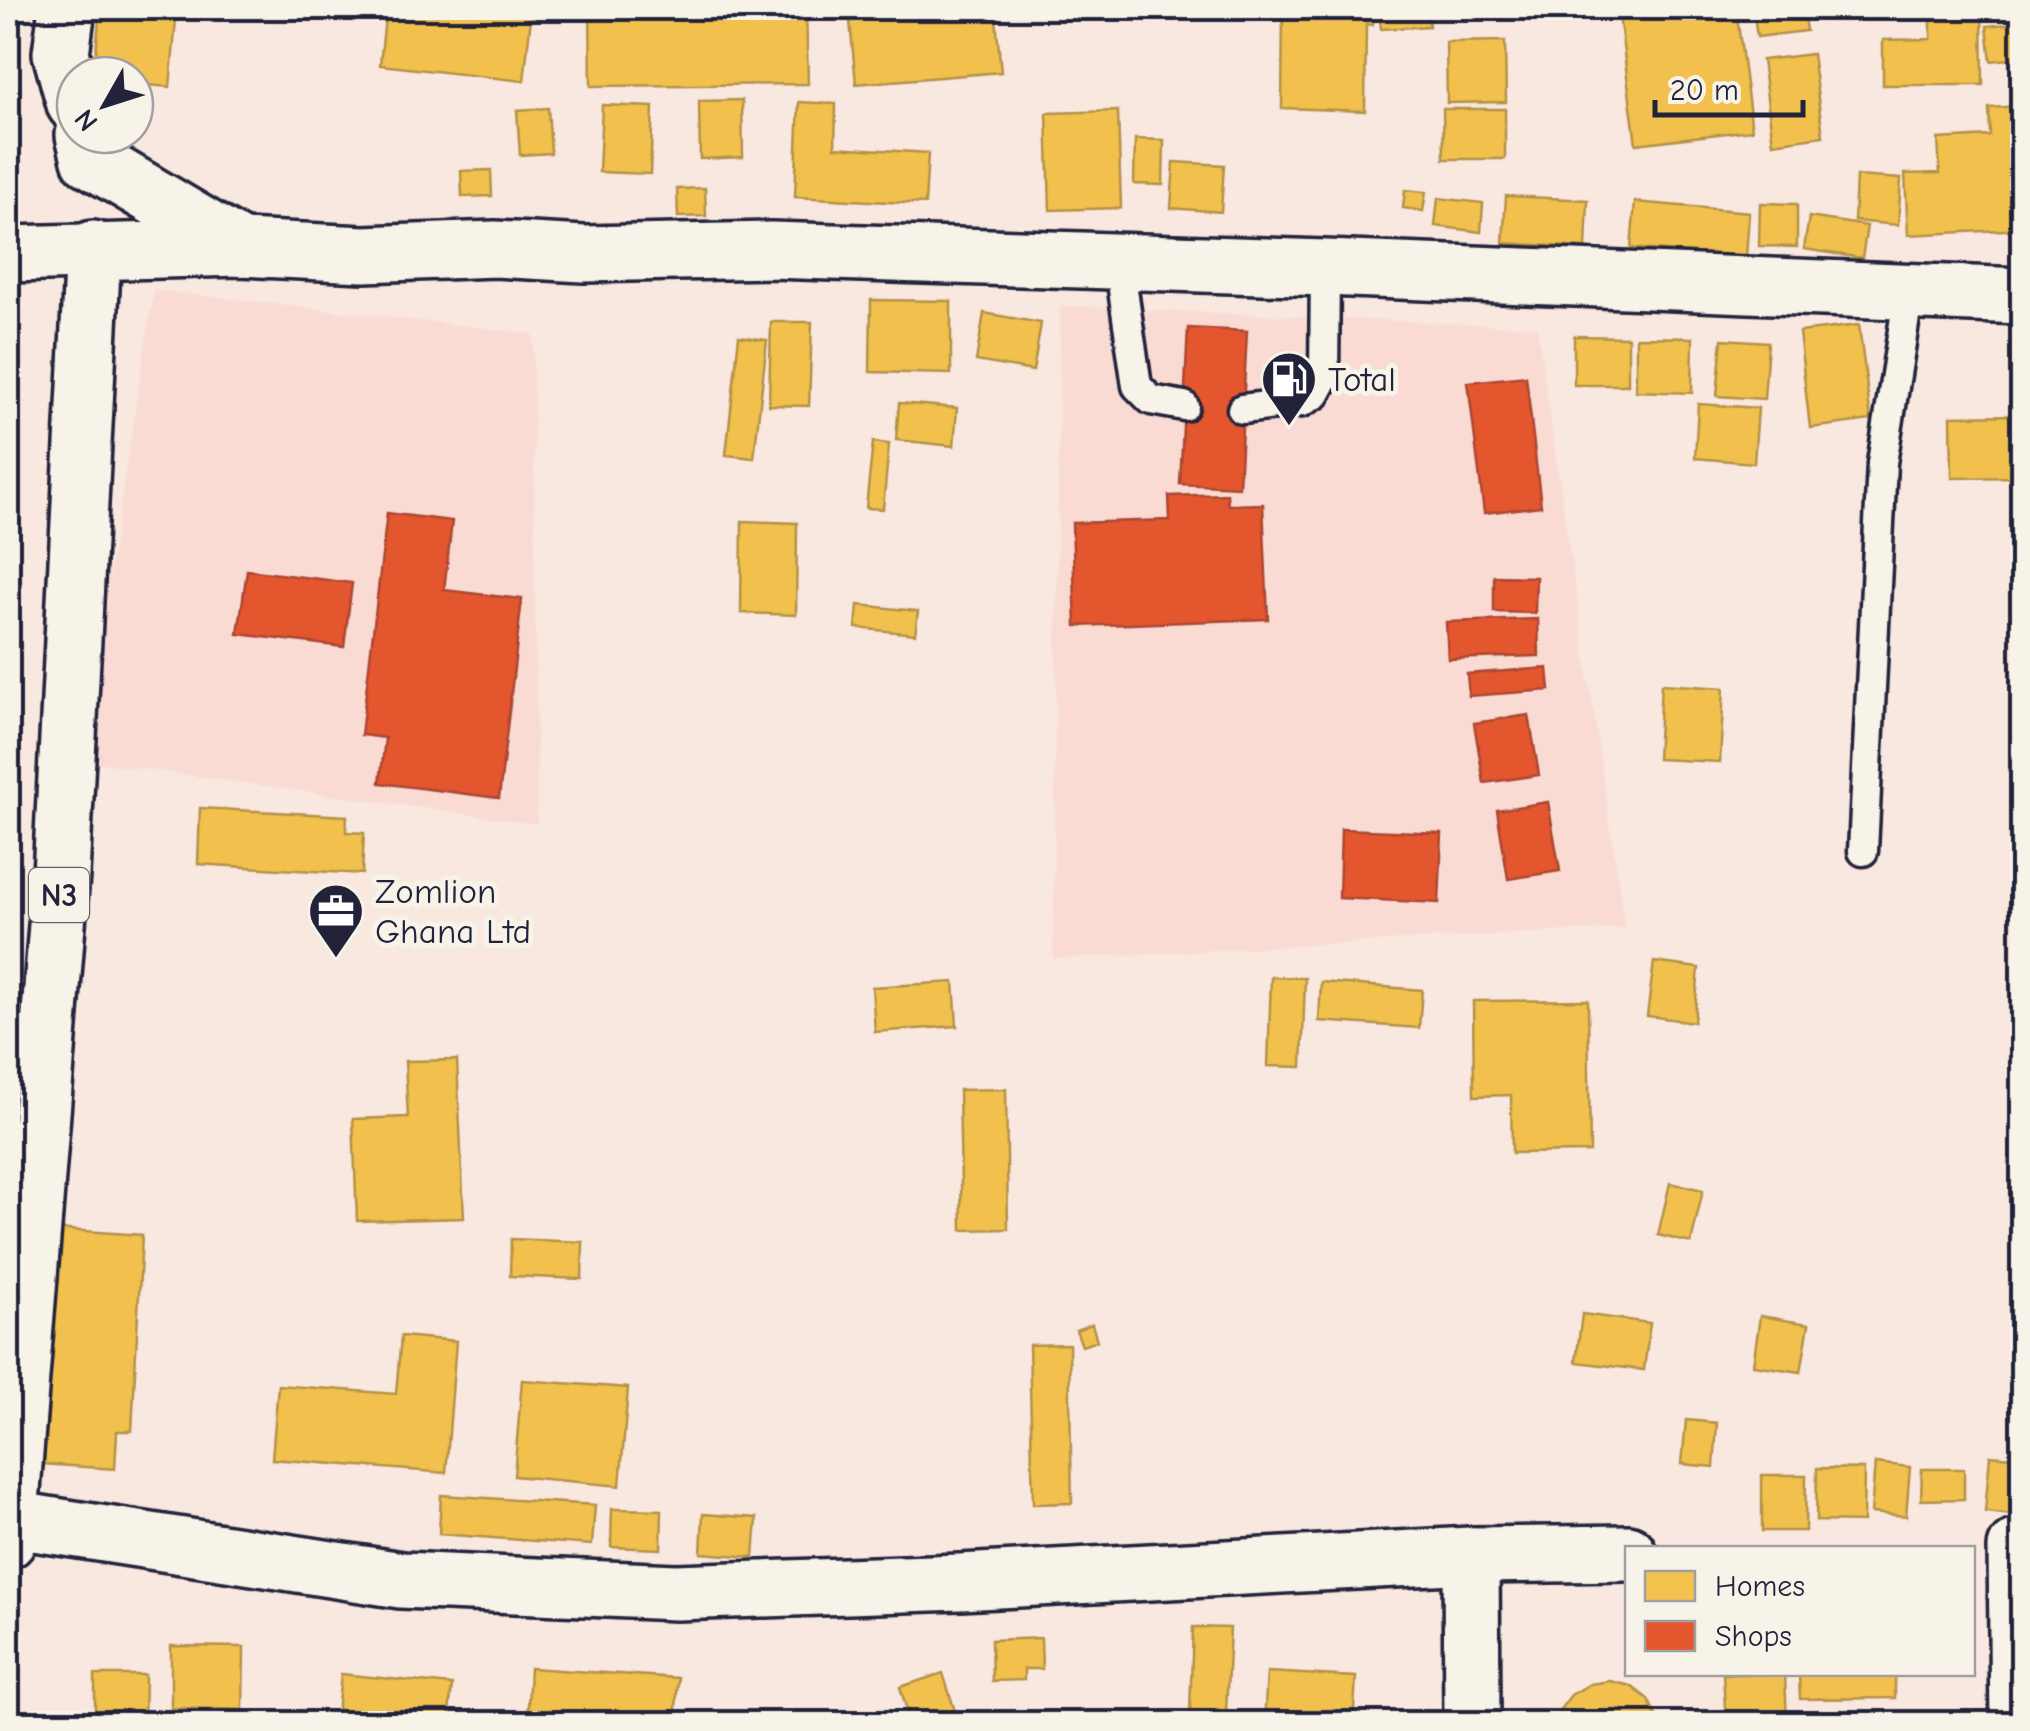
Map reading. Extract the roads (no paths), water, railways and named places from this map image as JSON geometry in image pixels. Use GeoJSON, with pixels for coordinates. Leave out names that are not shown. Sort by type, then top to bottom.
{"type":"FeatureCollection","features":[{"type":"Feature","properties":{"kind":"main road"},"geometry":{"type":"LineString","coordinates":[[62,55],[66,8]]}},
{"type":"Feature","properties":{"kind":"main road"},"geometry":{"type":"LineString","coordinates":[[89,155],[240,248]]}},
{"type":"Feature","properties":{"kind":"main road"},"geometry":{"type":"LineString","coordinates":[[8,254],[240,248],[364,254],[771,250],[2022,296]]}},
{"type":"Feature","properties":{"kind":"main road","name":"N3"},"geometry":{"type":"LineString","coordinates":[[8,1530],[19,1262],[61,875],[93,249]]}},
{"type":"Feature","properties":{"kind":"main road"},"geometry":{"type":"LineString","coordinates":[[8,1530],[401,1580],[676,1592],[960,1582],[1471,1555],[1625,1553]]}},
{"type":"Feature","properties":{"kind":"main road"},"geometry":{"type":"LineString","coordinates":[[2004,1548],[2018,1724]]}},
{"type":"Feature","properties":{"kind":"main road"},"geometry":{"type":"LineString","coordinates":[[1471,1555],[1472,1724]]}},
{"type":"Feature","properties":{"kind":"lane"},"geometry":{"type":"LineString","coordinates":[[1119,262],[1137,386],[1151,400],[1184,406]]}},
{"type":"Feature","properties":{"kind":"lane"},"geometry":{"type":"LineString","coordinates":[[1242,409],[1302,402],[1316,394],[1324,379],[1325,268]]}},
{"type":"Feature","properties":{"kind":"lane"},"geometry":{"type":"LineString","coordinates":[[1863,851],[1882,463],[1909,292]]}},
{"type":"Feature","properties":{"kind":"place","name":"Total"},"geometry":{"type":"Point","coordinates":[1289,428]}},
{"type":"Feature","properties":{"kind":"place","name":"Zomlion Ghana Ltd"},"geometry":{"type":"Point","coordinates":[336,960]}}]}
